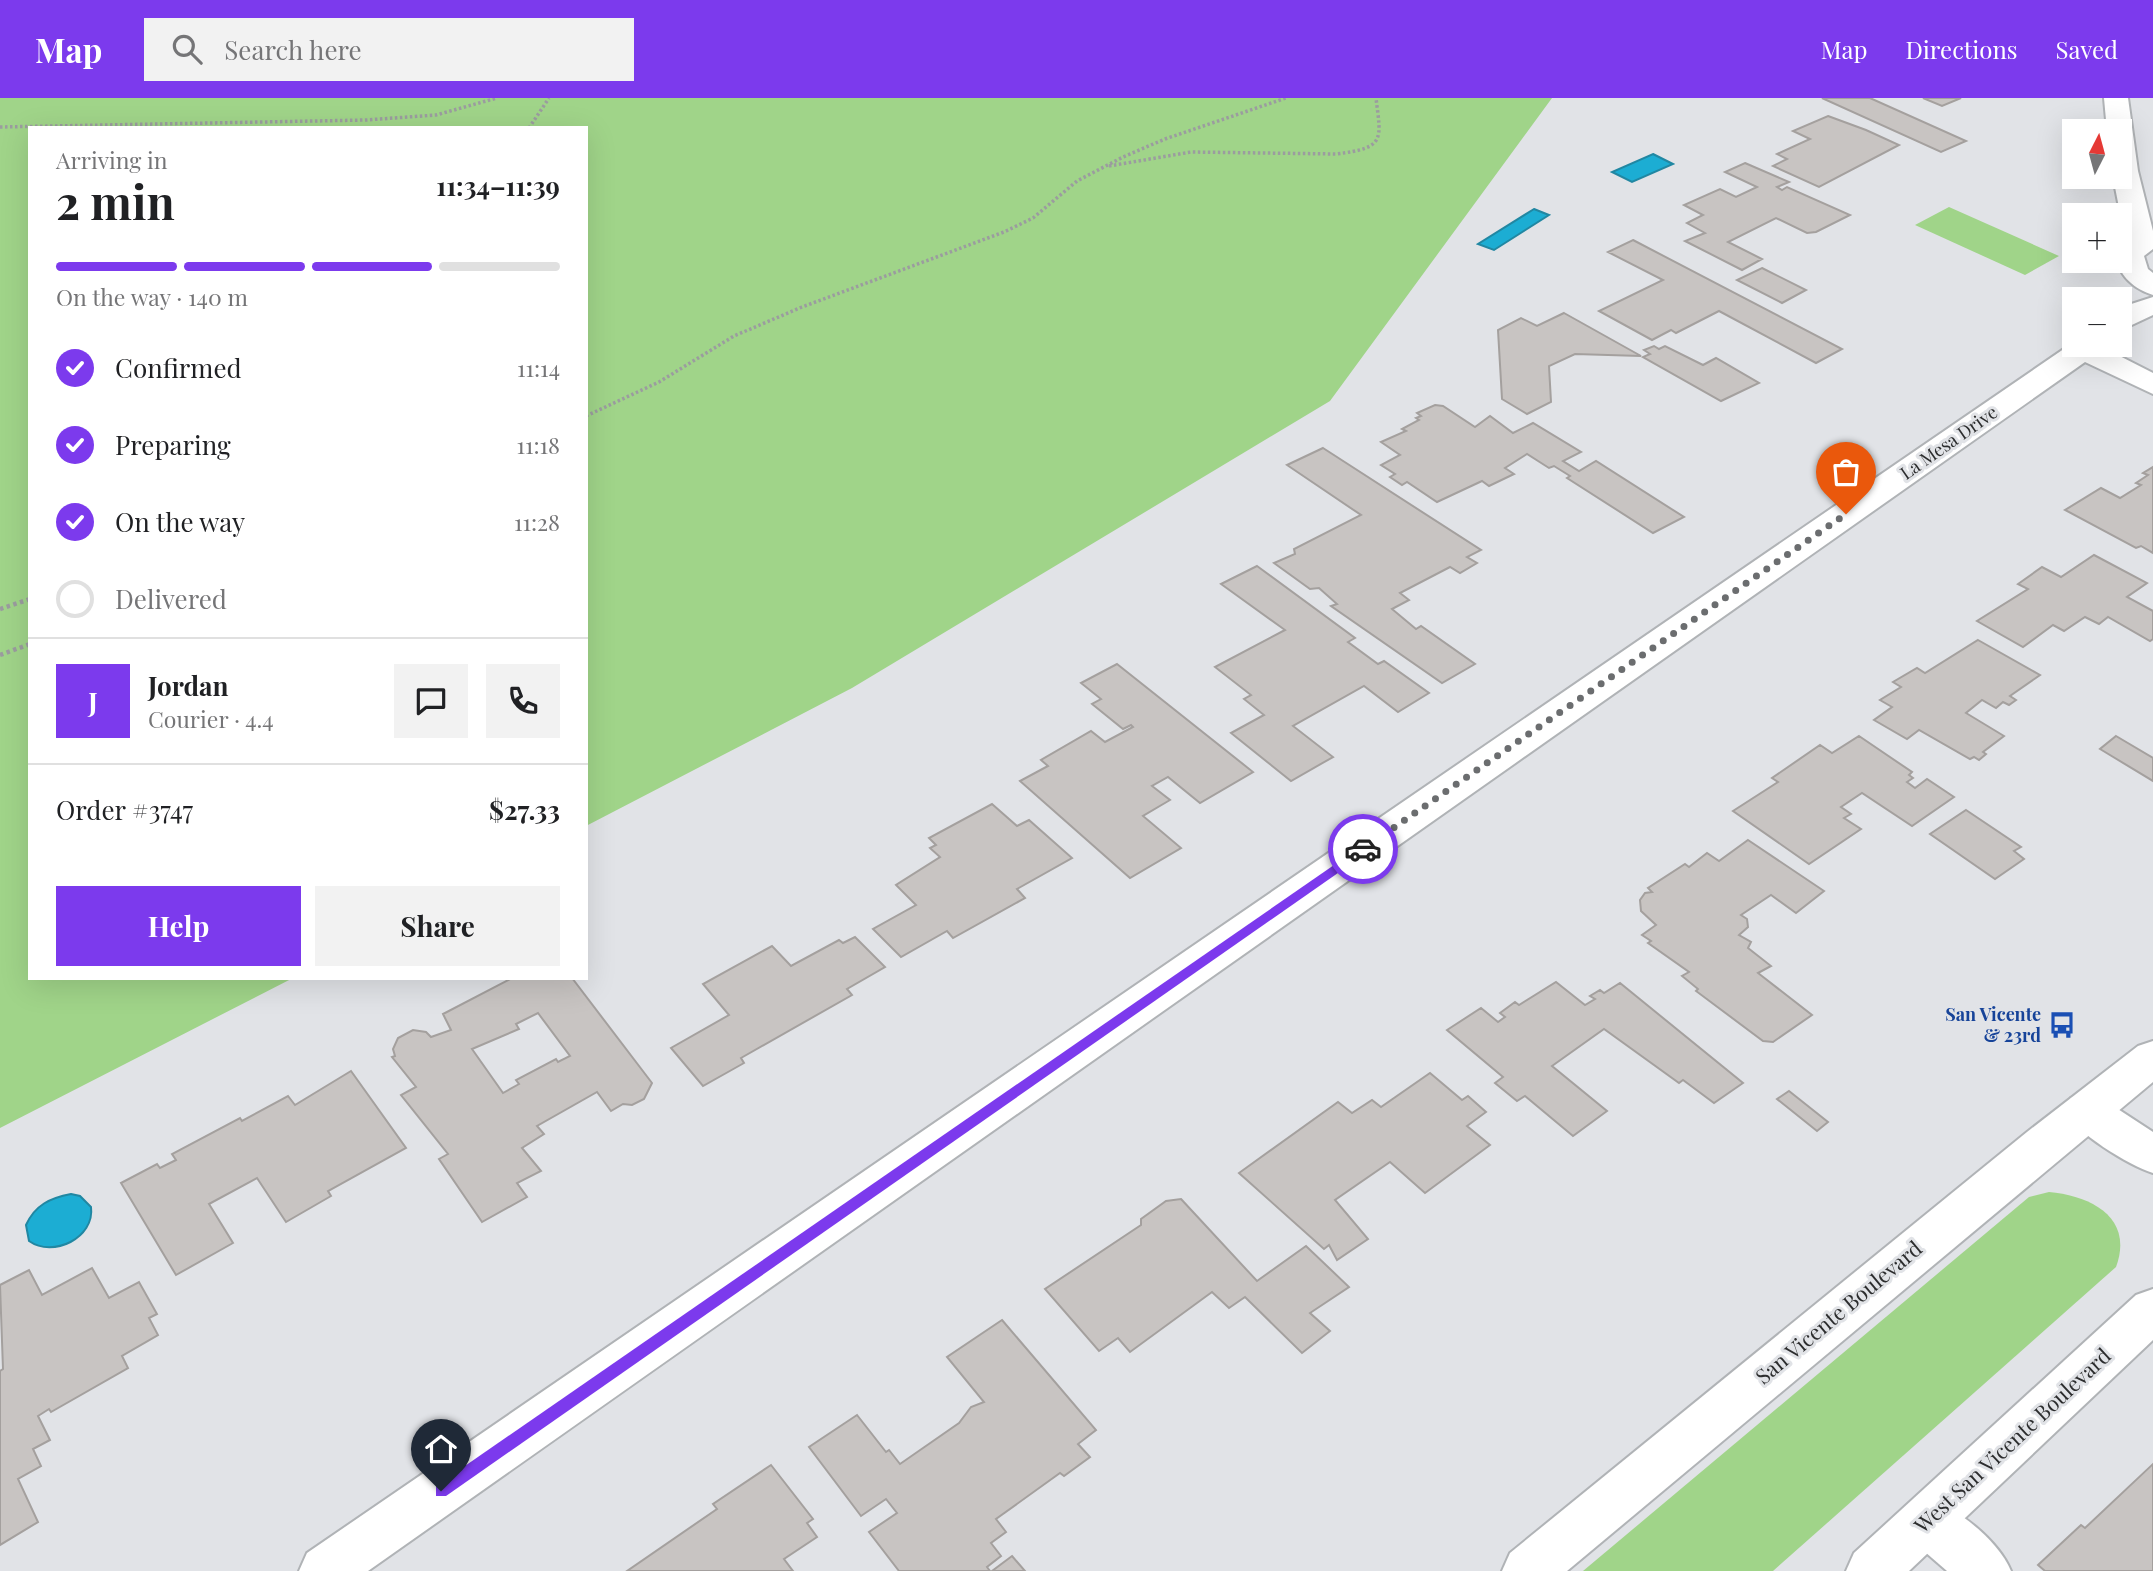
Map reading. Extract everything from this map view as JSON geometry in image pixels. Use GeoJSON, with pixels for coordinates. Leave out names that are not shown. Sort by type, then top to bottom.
{"type":"FeatureCollection","features":[{"type":"Feature","properties":{"kind":"street"},"geometry":{"type":"LineString","coordinates":[[2116,98],[2119,119]]}},
{"type":"Feature","properties":{"kind":"street"},"geometry":{"type":"LineString","coordinates":[[2132,178],[2153,197]]}},
{"type":"Feature","properties":{"kind":"street"},"geometry":{"type":"LineString","coordinates":[[2130,189],[2146,242],[2130,255],[2144,280],[2135,313]]}},
{"type":"Feature","properties":{"kind":"street","name":"La Mesa Drive"},"geometry":{"type":"LineString","coordinates":[[327,1570],[2072,357]]}},
{"type":"Feature","properties":{"kind":"street"},"geometry":{"type":"LineString","coordinates":[[2104,357],[2153,385]]}},
{"type":"Feature","properties":{"kind":"street","name":"San Vicente Boulevard"},"geometry":{"type":"LineString","coordinates":[[1528,1571],[2086,1110],[2153,1059]]}},
{"type":"Feature","properties":{"kind":"street"},"geometry":{"type":"LineString","coordinates":[[2086,1110],[2153,1155]]}},
{"type":"Feature","properties":{"kind":"street","name":"West San Vicente Boulevard"},"geometry":{"type":"LineString","coordinates":[[1872,1571],[2153,1310]]}},
{"type":"Feature","properties":{"kind":"street"},"geometry":{"type":"LineString","coordinates":[[1927,1521],[1985,1571]]}},
{"type":"Feature","properties":{"kind":"path"},"geometry":{"type":"LineString","coordinates":[[52,126],[366,120],[436,115],[497,98]]}},
{"type":"Feature","properties":{"kind":"path"},"geometry":{"type":"LineString","coordinates":[[530,126],[549,98]]}},
{"type":"Feature","properties":{"kind":"path"},"geometry":{"type":"LineString","coordinates":[[588,415],[659,382],[734,336],[802,307],[1004,232],[1032,218],[1077,181],[1101,168],[1165,139],[1286,98]]}},
{"type":"Feature","properties":{"kind":"path"},"geometry":{"type":"LineString","coordinates":[[1101,168],[1191,152],[1335,154],[1353,151],[1370,146],[1378,137],[1381,126],[1376,98]]}},
{"type":"Feature","properties":{"kind":"path"},"geometry":{"type":"LineString","coordinates":[[0,127],[28,126]]}},
{"type":"Feature","properties":{"kind":"path"},"geometry":{"type":"LineString","coordinates":[[0,610],[28,600]]}},
{"type":"Feature","properties":{"kind":"path"},"geometry":{"type":"LineString","coordinates":[[0,654],[28,644]]}},
{"type":"Feature","properties":{"kind":"green space"},"geometry":{"type":"Polygon","coordinates":[[[0,98],[1552,98],[1330,401],[852,688],[588,825],[588,126],[28,126],[28,980],[289,980],[0,1128],[0,98]]]}},
{"type":"Feature","properties":{"kind":"green space"},"geometry":{"type":"Polygon","coordinates":[[[1949,207],[2059,256],[2025,275],[1915,225],[1949,207]]]}},
{"type":"Feature","properties":{"kind":"green space"},"geometry":{"type":"Polygon","coordinates":[[[2049,1192],[2065,1194],[2094,1205],[2114,1223],[2119,1235],[2120,1250],[2116,1267],[1773,1571],[1583,1571],[2029,1197],[2049,1192]]]}},
{"type":"Feature","properties":{"kind":"water"},"geometry":{"type":"Polygon","coordinates":[[[1653,154],[1673,164],[1632,182],[1612,172],[1653,154]]]}},
{"type":"Feature","properties":{"kind":"water"},"geometry":{"type":"Polygon","coordinates":[[[1534,209],[1549,215],[1494,250],[1478,244],[1534,209]]]}},
{"type":"Feature","properties":{"kind":"water"},"geometry":{"type":"Polygon","coordinates":[[[71,1194],[80,1196],[91,1207],[86,1228],[79,1236],[60,1246],[39,1246],[29,1241],[26,1225],[34,1212],[50,1200],[71,1194]]]}},
{"type":"Feature","properties":{"kind":"building"},"geometry":{"type":"Polygon","coordinates":[[[1822,98],[1870,98],[1966,141],[1941,152],[1822,98]]]}},
{"type":"Feature","properties":{"kind":"building"},"geometry":{"type":"Polygon","coordinates":[[[1923,98],[1961,98],[1942,106],[1923,98]]]}},
{"type":"Feature","properties":{"kind":"building"},"geometry":{"type":"Polygon","coordinates":[[[1828,116],[1899,145],[1819,187],[1773,166],[1787,159],[1777,154],[1810,139],[1793,131],[1828,116]]]}},
{"type":"Feature","properties":{"kind":"building"},"geometry":{"type":"Polygon","coordinates":[[[1745,163],[1789,182],[1777,187],[1782,190],[1787,187],[1850,215],[1816,232],[1807,233],[1776,218],[1728,242],[1762,259],[1742,270],[1685,241],[1705,233],[1687,223],[1703,215],[1684,205],[1720,189],[1736,197],[1757,187],[1725,172],[1745,163]]]}},
{"type":"Feature","properties":{"kind":"building"},"geometry":{"type":"Polygon","coordinates":[[[1633,240],[1842,349],[1816,363],[1719,311],[1676,333],[1671,330],[1652,340],[1599,311],[1663,280],[1608,252],[1633,240]]]}},
{"type":"Feature","properties":{"kind":"building"},"geometry":{"type":"Polygon","coordinates":[[[1762,268],[1806,290],[1782,303],[1737,280],[1762,268]]]}},
{"type":"Feature","properties":{"kind":"building"},"geometry":{"type":"Polygon","coordinates":[[[1564,313],[1641,356],[1575,354],[1549,366],[1551,402],[1527,414],[1502,399],[1498,330],[1521,318],[1537,326],[1564,313]]]}},
{"type":"Feature","properties":{"kind":"building"},"geometry":{"type":"Polygon","coordinates":[[[1654,346],[1659,349],[1665,346],[1703,365],[1716,358],[1759,383],[1721,401],[1643,357],[1650,354],[1644,350],[1654,346]]]}},
{"type":"Feature","properties":{"kind":"building"},"geometry":{"type":"Polygon","coordinates":[[[1435,405],[1443,406],[1475,427],[1490,416],[1513,433],[1533,423],[1581,452],[1563,461],[1579,471],[1596,461],[1684,517],[1653,533],[1567,478],[1570,476],[1554,466],[1549,468],[1527,454],[1505,468],[1514,474],[1489,486],[1482,481],[1437,502],[1407,482],[1402,485],[1390,477],[1395,474],[1381,465],[1400,455],[1381,442],[1406,431],[1402,429],[1419,420],[1416,418],[1421,416],[1417,413],[1435,405]]]}},
{"type":"Feature","properties":{"kind":"building"},"geometry":{"type":"Polygon","coordinates":[[[1323,448],[1481,550],[1467,557],[1477,563],[1460,573],[1450,567],[1400,593],[1409,600],[1392,609],[1416,629],[1421,626],[1475,664],[1442,683],[1331,606],[1337,604],[1319,588],[1310,589],[1274,563],[1295,554],[1294,549],[1361,515],[1287,465],[1323,448]]]}},
{"type":"Feature","properties":{"kind":"building"},"geometry":{"type":"Polygon","coordinates":[[[2153,467],[2153,553],[2141,546],[2136,548],[2065,510],[2101,488],[2120,498],[2141,485],[2136,483],[2148,475],[2143,473],[2153,467]]]}},
{"type":"Feature","properties":{"kind":"building"},"geometry":{"type":"Polygon","coordinates":[[[2094,555],[2147,583],[2127,597],[2153,611],[2153,639],[2150,641],[2108,617],[2099,624],[2085,617],[2064,631],[2053,625],[2023,647],[1977,621],[2028,589],[2018,584],[2042,567],[2061,577],[2094,555]]]}},
{"type":"Feature","properties":{"kind":"building"},"geometry":{"type":"Polygon","coordinates":[[[1257,566],[1355,638],[1348,642],[1378,664],[1384,661],[1429,693],[1398,712],[1364,686],[1293,726],[1333,757],[1291,781],[1231,733],[1264,715],[1244,699],[1251,695],[1215,667],[1285,630],[1221,584],[1257,566]]]}},
{"type":"Feature","properties":{"kind":"building"},"geometry":{"type":"Polygon","coordinates":[[[1978,640],[2040,675],[2010,696],[2016,700],[2009,705],[2003,702],[1996,708],[1982,700],[1966,713],[2004,736],[1983,752],[1986,754],[1979,760],[1974,757],[1970,759],[1919,730],[1907,739],[1874,720],[1892,707],[1880,700],[1901,687],[1893,682],[1917,668],[1925,673],[1978,640]]]}},
{"type":"Feature","properties":{"kind":"building"},"geometry":{"type":"Polygon","coordinates":[[[1117,664],[1253,772],[1200,803],[1168,777],[1152,786],[1170,800],[1143,816],[1181,848],[1130,878],[1020,781],[1048,766],[1041,760],[1091,731],[1105,742],[1133,727],[1131,725],[1123,729],[1092,704],[1101,699],[1081,683],[1117,664]]]}},
{"type":"Feature","properties":{"kind":"building"},"geometry":{"type":"Polygon","coordinates":[[[1859,736],[1912,772],[1909,775],[1913,778],[1907,782],[1915,788],[1927,779],[1954,797],[1912,826],[1862,793],[1841,807],[1851,814],[1844,818],[1861,829],[1809,864],[1733,811],[1778,782],[1772,778],[1820,745],[1832,753],[1859,736]]]}},
{"type":"Feature","properties":{"kind":"building"},"geometry":{"type":"Polygon","coordinates":[[[2116,736],[2153,758],[2153,781],[2100,749],[2116,736]]]}},
{"type":"Feature","properties":{"kind":"building"},"geometry":{"type":"Polygon","coordinates":[[[992,804],[1017,826],[1029,820],[1072,858],[1017,889],[1025,898],[953,938],[947,931],[901,957],[873,929],[916,905],[896,885],[940,857],[930,848],[936,845],[929,838],[992,804]]]}},
{"type":"Feature","properties":{"kind":"building"},"geometry":{"type":"Polygon","coordinates":[[[1966,810],[2021,847],[2014,851],[2024,859],[1995,879],[1930,834],[1966,810]]]}},
{"type":"Feature","properties":{"kind":"building"},"geometry":{"type":"Polygon","coordinates":[[[1748,840],[1824,891],[1796,913],[1771,895],[1741,915],[1747,919],[1748,927],[1739,935],[1751,942],[1748,948],[1771,966],[1758,973],[1812,1015],[1773,1042],[1763,1041],[1696,991],[1698,989],[1682,976],[1689,972],[1648,943],[1651,941],[1642,935],[1656,925],[1641,911],[1640,900],[1645,893],[1652,892],[1648,888],[1685,864],[1689,867],[1707,853],[1719,861],[1748,840]]]}},
{"type":"Feature","properties":{"kind":"building"},"geometry":{"type":"Polygon","coordinates":[[[855,937],[885,967],[847,989],[852,995],[741,1058],[744,1063],[703,1086],[671,1048],[729,1015],[703,984],[772,946],[791,966],[839,940],[843,943],[855,937]]]}},
{"type":"Feature","properties":{"kind":"building"},"geometry":{"type":"Polygon","coordinates":[[[508,980],[574,980],[652,1083],[644,1099],[632,1105],[623,1104],[611,1111],[597,1092],[537,1126],[544,1134],[522,1148],[541,1171],[517,1183],[527,1197],[482,1222],[439,1159],[448,1154],[401,1095],[416,1087],[392,1057],[395,1056],[393,1049],[398,1038],[413,1030],[426,1032],[431,1037],[451,1030],[443,1014],[508,980]],[[538,1013],[516,1024],[519,1029],[472,1049],[503,1093],[519,1084],[516,1080],[556,1059],[558,1062],[570,1056],[538,1013]]]}},
{"type":"Feature","properties":{"kind":"building"},"geometry":{"type":"Polygon","coordinates":[[[1556,982],[1585,1005],[1595,999],[1590,996],[1600,990],[1604,993],[1620,983],[1743,1083],[1714,1103],[1683,1080],[1679,1083],[1604,1029],[1552,1066],[1607,1111],[1573,1136],[1525,1096],[1517,1101],[1495,1083],[1503,1077],[1447,1030],[1481,1008],[1498,1022],[1505,1017],[1500,1013],[1515,1002],[1519,1005],[1556,982]]]}},
{"type":"Feature","properties":{"kind":"building"},"geometry":{"type":"Polygon","coordinates":[[[351,1071],[406,1148],[328,1191],[331,1196],[286,1222],[257,1178],[209,1204],[233,1243],[176,1275],[121,1183],[157,1164],[160,1168],[176,1160],[172,1154],[240,1118],[242,1121],[288,1096],[295,1105],[351,1071]]]}},
{"type":"Feature","properties":{"kind":"building"},"geometry":{"type":"Polygon","coordinates":[[[1430,1073],[1462,1100],[1468,1096],[1486,1112],[1467,1126],[1490,1145],[1425,1193],[1390,1162],[1335,1200],[1368,1239],[1337,1260],[1329,1245],[1324,1249],[1239,1173],[1338,1102],[1352,1113],[1372,1100],[1381,1107],[1430,1073]]]}},
{"type":"Feature","properties":{"kind":"building"},"geometry":{"type":"Polygon","coordinates":[[[1789,1091],[1828,1122],[1817,1131],[1777,1099],[1789,1091]]]}},
{"type":"Feature","properties":{"kind":"building"},"geometry":{"type":"Polygon","coordinates":[[[1181,1199],[1257,1281],[1306,1246],[1349,1287],[1310,1313],[1330,1331],[1302,1353],[1245,1297],[1229,1308],[1212,1292],[1130,1352],[1118,1338],[1099,1351],[1045,1289],[1141,1225],[1141,1219],[1166,1201],[1181,1199]]]}},
{"type":"Feature","properties":{"kind":"building"},"geometry":{"type":"Polygon","coordinates":[[[92,1268],[109,1298],[139,1282],[157,1314],[149,1318],[158,1335],[122,1356],[128,1368],[51,1412],[49,1409],[38,1416],[50,1440],[33,1449],[41,1466],[18,1479],[38,1522],[0,1545],[0,1371],[3,1369],[0,1285],[29,1270],[42,1295],[92,1268]]]}},
{"type":"Feature","properties":{"kind":"building"},"geometry":{"type":"Polygon","coordinates":[[[1002,1320],[1096,1430],[1078,1444],[1090,1457],[1064,1476],[1060,1473],[996,1519],[1006,1532],[991,1543],[1001,1556],[987,1567],[990,1571],[899,1571],[869,1532],[897,1513],[886,1499],[861,1516],[809,1447],[857,1415],[886,1452],[889,1450],[900,1464],[959,1423],[971,1407],[984,1402],[947,1357],[1002,1320]]]}},
{"type":"Feature","properties":{"kind":"building"},"geometry":{"type":"Polygon","coordinates":[[[2153,1464],[2153,1571],[2045,1571],[2038,1565],[2081,1525],[2085,1528],[2153,1464]]]}},
{"type":"Feature","properties":{"kind":"building"},"geometry":{"type":"Polygon","coordinates":[[[771,1465],[813,1519],[807,1523],[817,1537],[784,1559],[793,1571],[627,1571],[717,1509],[713,1504],[771,1465]]]}},
{"type":"Feature","properties":{"kind":"building"},"geometry":{"type":"Polygon","coordinates":[[[1012,1556],[1025,1571],[992,1571],[1012,1556]]]}},
{"type":"Feature","properties":{"kind":"way so far"},"geometry":{"type":"LineString","coordinates":[[1363,849],[1846,514]]}},
{"type":"Feature","properties":{"kind":"place","name":"San Vicente & 23rd"},"geometry":{"type":"Point","coordinates":[2062,1025]}},
{"type":"Feature","properties":{"kind":"route"},"geometry":{"type":"LineString","coordinates":[[441,1491],[1363,849]]}}]}
